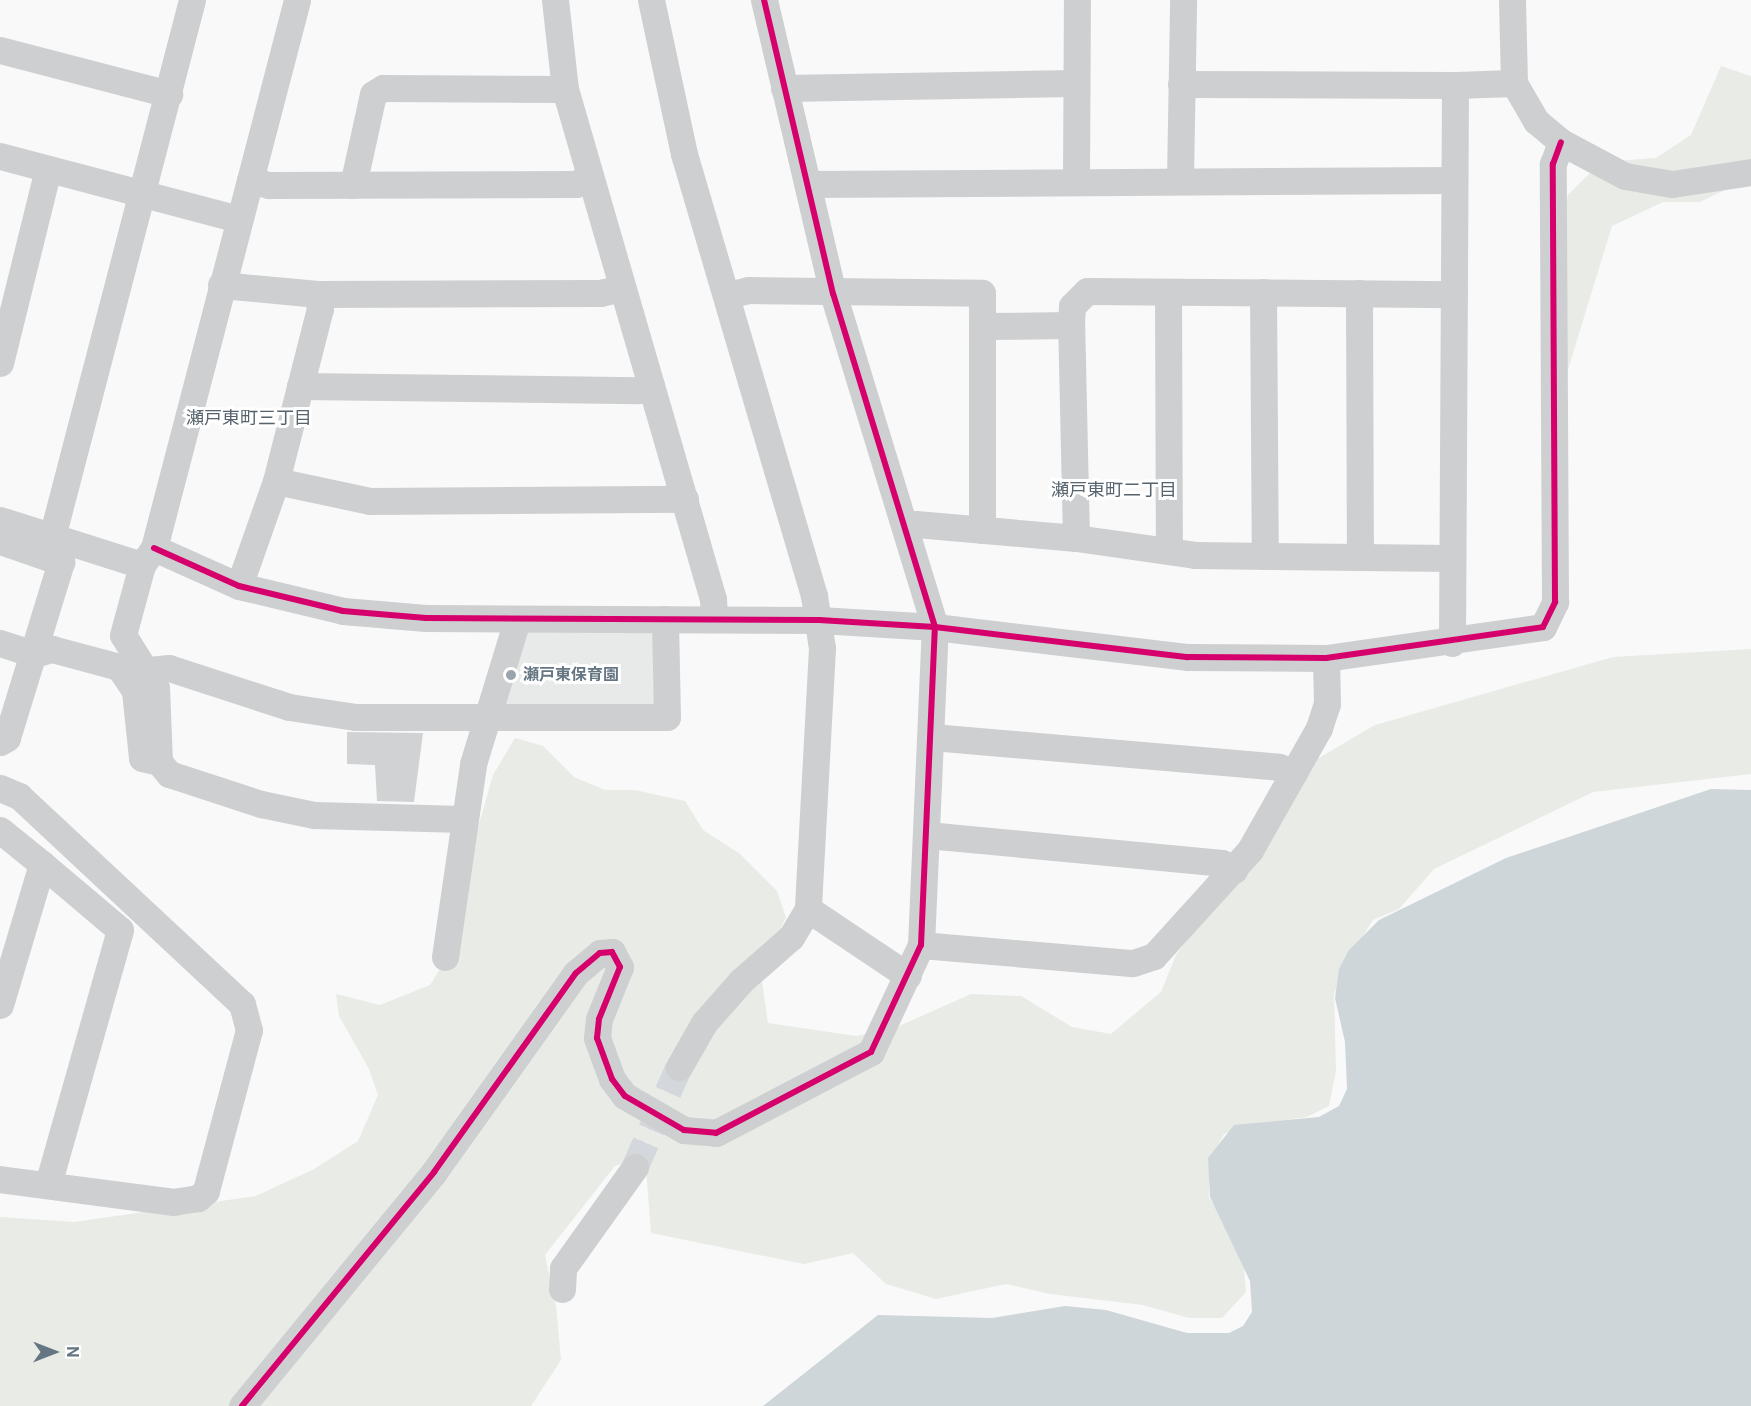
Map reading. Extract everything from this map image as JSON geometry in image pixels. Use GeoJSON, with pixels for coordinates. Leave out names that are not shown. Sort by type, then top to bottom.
{"type":"FeatureCollection","features":[{"type":"Feature","properties":{"kind":"street"},"geometry":{"type":"LineString","coordinates":[[52,537],[192,0]]}},
{"type":"Feature","properties":{"kind":"street"},"geometry":{"type":"LineString","coordinates":[[159,762],[156,688],[149,670],[123,635],[148,557],[297,0]]}},
{"type":"Feature","properties":{"kind":"street"},"geometry":{"type":"LineString","coordinates":[[555,0],[565,89],[685,499],[714,619]]}},
{"type":"Feature","properties":{"kind":"street"},"geometry":{"type":"LineString","coordinates":[[651,0],[684,154],[727,295],[819,620],[815,834],[808,909],[791,937],[741,981],[704,1023],[679,1067]]}},
{"type":"Feature","properties":{"kind":"street"},"geometry":{"type":"LineString","coordinates":[[242,1406],[434,1172],[576,973],[600,953],[612,952],[620,967],[598,1019],[597,1038],[612,1079],[626,1096],[684,1130],[716,1133],[871,1052],[921,945],[932,737],[934,627],[833,294],[764,0]]}},
{"type":"Feature","properties":{"kind":"street"},"geometry":{"type":"LineString","coordinates":[[1076,180],[1077,0]]}},
{"type":"Feature","properties":{"kind":"street"},"geometry":{"type":"LineString","coordinates":[[1180,180],[1183,0]]}},
{"type":"Feature","properties":{"kind":"street"},"geometry":{"type":"LineString","coordinates":[[1512,0],[1514,83],[1536,121],[1561,142],[1624,176],[1672,184],[1719,180],[1751,172]]}},
{"type":"Feature","properties":{"kind":"street"},"geometry":{"type":"LineString","coordinates":[[0,50],[169,94]]}},
{"type":"Feature","properties":{"kind":"street"},"geometry":{"type":"LineString","coordinates":[[784,88],[1076,82]]}},
{"type":"Feature","properties":{"kind":"street"},"geometry":{"type":"LineString","coordinates":[[1181,84],[1455,85],[1514,83]]}},
{"type":"Feature","properties":{"kind":"street"},"geometry":{"type":"LineString","coordinates":[[1452,643],[1450,558],[1455,85]]}},
{"type":"Feature","properties":{"kind":"street"},"geometry":{"type":"LineString","coordinates":[[353,185],[373,94],[383,88],[565,89]]}},
{"type":"Feature","properties":{"kind":"street"},"geometry":{"type":"LineString","coordinates":[[0,520],[52,537],[148,557],[239,586],[343,611],[517,620],[819,620],[934,627],[1188,657],[1326,658],[1452,643],[1543,627],[1555,602],[1553,164],[1561,142]]}},
{"type":"Feature","properties":{"kind":"street"},"geometry":{"type":"LineString","coordinates":[[0,156],[239,219]]}},
{"type":"Feature","properties":{"kind":"street"},"geometry":{"type":"LineString","coordinates":[[0,363],[48,169]]}},
{"type":"Feature","properties":{"kind":"street"},"geometry":{"type":"LineString","coordinates":[[250,180],[269,185],[576,184],[590,176]]}},
{"type":"Feature","properties":{"kind":"street"},"geometry":{"type":"LineString","coordinates":[[809,184],[1076,180],[1453,180]]}},
{"type":"Feature","properties":{"kind":"street"},"geometry":{"type":"LineString","coordinates":[[221,285],[318,294],[600,293],[622,288]]}},
{"type":"Feature","properties":{"kind":"street"},"geometry":{"type":"LineString","coordinates":[[727,295],[748,290],[833,294],[982,293],[982,530]]}},
{"type":"Feature","properties":{"kind":"street"},"geometry":{"type":"LineString","coordinates":[[1076,538],[1071,325],[1072,306],[1087,291],[1454,294]]}},
{"type":"Feature","properties":{"kind":"street"},"geometry":{"type":"LineString","coordinates":[[1168,292],[1169,551]]}},
{"type":"Feature","properties":{"kind":"street"},"geometry":{"type":"LineString","coordinates":[[1263,292],[1265,556]]}},
{"type":"Feature","properties":{"kind":"street"},"geometry":{"type":"LineString","coordinates":[[1359,293],[1360,557]]}},
{"type":"Feature","properties":{"kind":"street"},"geometry":{"type":"LineString","coordinates":[[239,586],[276,481],[320,309],[318,294]]}},
{"type":"Feature","properties":{"kind":"street"},"geometry":{"type":"LineString","coordinates":[[982,326],[1071,325]]}},
{"type":"Feature","properties":{"kind":"street"},"geometry":{"type":"LineString","coordinates":[[300,386],[639,390],[651,385]]}},
{"type":"Feature","properties":{"kind":"street"},"geometry":{"type":"LineString","coordinates":[[276,481],[370,501],[685,499]]}},
{"type":"Feature","properties":{"kind":"street"},"geometry":{"type":"LineString","coordinates":[[905,528],[916,524],[1076,538],[1169,551],[1265,556],[1450,558]]}},
{"type":"Feature","properties":{"kind":"street"},"geometry":{"type":"LineString","coordinates":[[0,541],[61,562],[7,738],[0,742]]}},
{"type":"Feature","properties":{"kind":"street"},"geometry":{"type":"LineString","coordinates":[[149,670],[168,668],[289,707],[356,717],[667,717],[665,619]]}},
{"type":"Feature","properties":{"kind":"street"},"geometry":{"type":"LineString","coordinates":[[445,957],[463,819],[485,717],[517,620]]}},
{"type":"Feature","properties":{"kind":"street"},"geometry":{"type":"LineString","coordinates":[[0,643],[34,654],[52,650],[119,667],[135,691],[142,758],[159,762],[169,774],[197,784],[314,815],[463,819]]}},
{"type":"Feature","properties":{"kind":"street"},"geometry":{"type":"LineString","coordinates":[[921,945],[1133,963],[1154,956],[1234,870],[1294,773],[1319,728],[1327,704],[1326,658]]}},
{"type":"Feature","properties":{"kind":"street"},"geometry":{"type":"LineString","coordinates":[[932,737],[1279,767],[1294,773]]}},
{"type":"Feature","properties":{"kind":"street"},"geometry":{"type":"LineString","coordinates":[[0,788],[18,796],[242,1004],[249,1030],[206,1191],[198,1198],[174,1202],[0,1179]]}},
{"type":"Feature","properties":{"kind":"street"},"geometry":{"type":"LineString","coordinates":[[0,830],[120,930],[48,1185]]}},
{"type":"Feature","properties":{"kind":"street"},"geometry":{"type":"LineString","coordinates":[[927,835],[1222,863],[1234,870]]}},
{"type":"Feature","properties":{"kind":"street"},"geometry":{"type":"LineString","coordinates":[[0,1005],[42,864]]}},
{"type":"Feature","properties":{"kind":"street"},"geometry":{"type":"LineString","coordinates":[[808,909],[908,976]]}},
{"type":"Feature","properties":{"kind":"street"},"geometry":{"type":"LineString","coordinates":[[562,1289],[563,1268],[635,1167]]}},
{"type":"Feature","properties":{"kind":"shaded area"},"geometry":{"type":"Polygon","coordinates":[[[1721,66],[1751,76],[1751,173],[1745,180],[1700,202],[1663,202],[1612,226],[1566,376],[1558,241],[1568,195],[1601,162],[1656,158],[1691,135],[1721,66]]]}},
{"type":"Feature","properties":{"kind":"shaded area"},"geometry":{"type":"Polygon","coordinates":[[[533,628],[649,629],[660,640],[660,699],[649,709],[509,711],[500,699],[521,638],[533,628]]]}},
{"type":"Feature","properties":{"kind":"shaded area"},"geometry":{"type":"Polygon","coordinates":[[[1751,649],[1751,774],[1593,792],[1434,869],[1399,909],[1373,920],[1345,964],[1334,994],[1336,1071],[1329,1106],[1307,1117],[1251,1124],[1224,1134],[1209,1161],[1209,1198],[1242,1244],[1246,1292],[1222,1318],[1189,1318],[1143,1305],[1050,1294],[1006,1284],[936,1299],[886,1284],[853,1253],[804,1264],[651,1233],[646,1168],[633,1160],[615,1166],[545,1255],[556,1306],[561,1360],[531,1406],[0,1406],[0,1217],[74,1222],[256,1196],[314,1169],[358,1141],[378,1095],[369,1069],[339,1016],[336,994],[380,1005],[430,985],[454,946],[454,911],[493,775],[515,738],[543,746],[574,777],[605,790],[635,790],[685,801],[703,830],[740,854],[777,891],[786,918],[760,968],[768,1023],[856,1036],[897,1027],[971,994],[1021,996],[1072,1027],[1111,1034],[1161,992],[1176,955],[1255,852],[1312,762],[1375,725],[1613,657],[1751,649]]]}},
{"type":"Feature","properties":{"kind":"shaded area"},"geometry":{"type":"Polygon","coordinates":[[[1711,789],[1751,790],[1751,1406],[763,1406],[878,1315],[992,1318],[1065,1306],[1106,1310],[1187,1333],[1229,1333],[1243,1326],[1252,1312],[1250,1281],[1210,1197],[1208,1158],[1234,1125],[1319,1117],[1339,1106],[1347,1089],[1345,1042],[1335,998],[1339,969],[1349,950],[1379,920],[1506,858],[1711,789]]]}},
{"type":"Feature","properties":{"kind":"building"},"geometry":{"type":"Polygon","coordinates":[[[347,732],[423,733],[414,802],[377,801],[375,765],[347,764],[347,732]]]}},
{"type":"Feature","properties":{"kind":"tunnel"},"geometry":{"type":"LineString","coordinates":[[635,1167],[679,1067]]}},
{"type":"Feature","properties":{"kind":"cycle path"},"geometry":{"type":"LineString","coordinates":[[242,1406],[434,1172],[576,973],[600,953],[612,952],[620,967],[599,1019],[597,1038],[612,1079],[625,1096],[684,1130],[716,1133],[871,1052],[921,945],[935,627],[833,294],[764,0]]}},
{"type":"Feature","properties":{"kind":"cycle path"},"geometry":{"type":"LineString","coordinates":[[154,548],[239,586],[343,611],[426,618],[819,620],[935,627],[1188,657],[1326,658],[1543,627],[1555,602],[1553,164],[1561,142]]}},
{"type":"Feature","properties":{"kind":"place","name":"瀬戸東保育園"},"geometry":{"type":"Point","coordinates":[511,675]}},
{"type":"Feature","properties":{"kind":"district","name":"瀬戸東町三丁目"},"geometry":{"type":"Point","coordinates":[249,418]}},
{"type":"Feature","properties":{"kind":"district","name":"瀬戸東町二丁目"},"geometry":{"type":"Point","coordinates":[1114,490]}}]}
